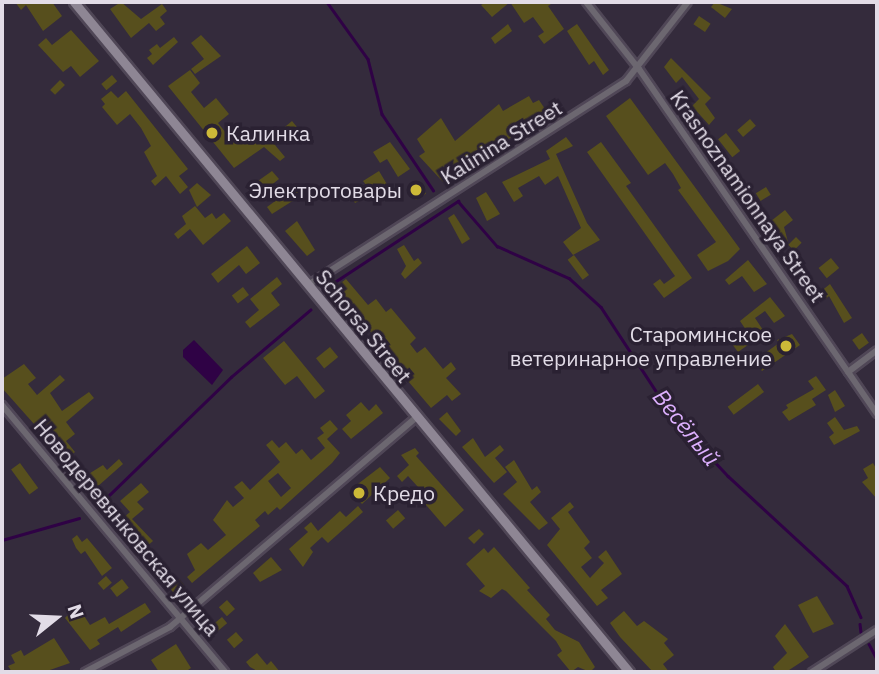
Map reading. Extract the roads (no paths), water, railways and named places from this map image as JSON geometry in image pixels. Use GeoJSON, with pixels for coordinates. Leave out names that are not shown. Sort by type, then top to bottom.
{"type":"FeatureCollection","features":[{"type":"Feature","properties":{"kind":"main road","name":"Schorsa Street"},"geometry":{"type":"LineString","coordinates":[[74,2],[629,672]]}},
{"type":"Feature","properties":{"kind":"street","name":"Krasnoznamionnaya Street"},"geometry":{"type":"LineString","coordinates":[[586,2],[639,69],[877,414]]}},
{"type":"Feature","properties":{"kind":"street","name":"Kalinina Street"},"geometry":{"type":"LineString","coordinates":[[308,285],[597,102],[639,69],[688,2]]}},
{"type":"Feature","properties":{"kind":"street"},"geometry":{"type":"LineString","coordinates":[[848,372],[877,351]]}},
{"type":"Feature","properties":{"kind":"street","name":"Новодеревянковская улица"},"geometry":{"type":"LineString","coordinates":[[2,405],[225,672]]}},
{"type":"Feature","properties":{"kind":"street"},"geometry":{"type":"LineString","coordinates":[[85,672],[162,632],[416,418]]}},
{"type":"Feature","properties":{"kind":"street"},"geometry":{"type":"LineString","coordinates":[[812,672],[877,629]]}},
{"type":"Feature","properties":{"kind":"waterway"},"geometry":{"type":"LineString","coordinates":[[327,2],[368,59],[382,114],[433,190]]}},
{"type":"Feature","properties":{"kind":"waterway","name":"Весёлый"},"geometry":{"type":"LineString","coordinates":[[327,287],[458,201],[497,246],[569,278],[601,307],[673,417],[728,476],[847,586],[861,617]]}},
{"type":"Feature","properties":{"kind":"waterway","name":"Весёлый"},"geometry":{"type":"LineString","coordinates":[[101,503],[231,377],[310,310]]}},
{"type":"Feature","properties":{"kind":"waterway","name":"Весёлый"},"geometry":{"type":"LineString","coordinates":[[2,540],[79,518]]}},
{"type":"Feature","properties":{"kind":"waterway","name":"Весёлый"},"geometry":{"type":"LineString","coordinates":[[860,624],[861,632]]}},
{"type":"Feature","properties":{"kind":"waterway","name":"Весёлый"},"geometry":{"type":"LineString","coordinates":[[869,644],[877,659]]}},
{"type":"Feature","properties":{"kind":"place","name":"Калинка"},"geometry":{"type":"Point","coordinates":[212,133]}},
{"type":"Feature","properties":{"kind":"place","name":"Электротовары"},"geometry":{"type":"Point","coordinates":[416,190]}},
{"type":"Feature","properties":{"kind":"place","name":"Староминское ветеринарное управление"},"geometry":{"type":"Point","coordinates":[786,346]}},
{"type":"Feature","properties":{"kind":"place","name":"Кредо"},"geometry":{"type":"Point","coordinates":[359,493]}}]}
